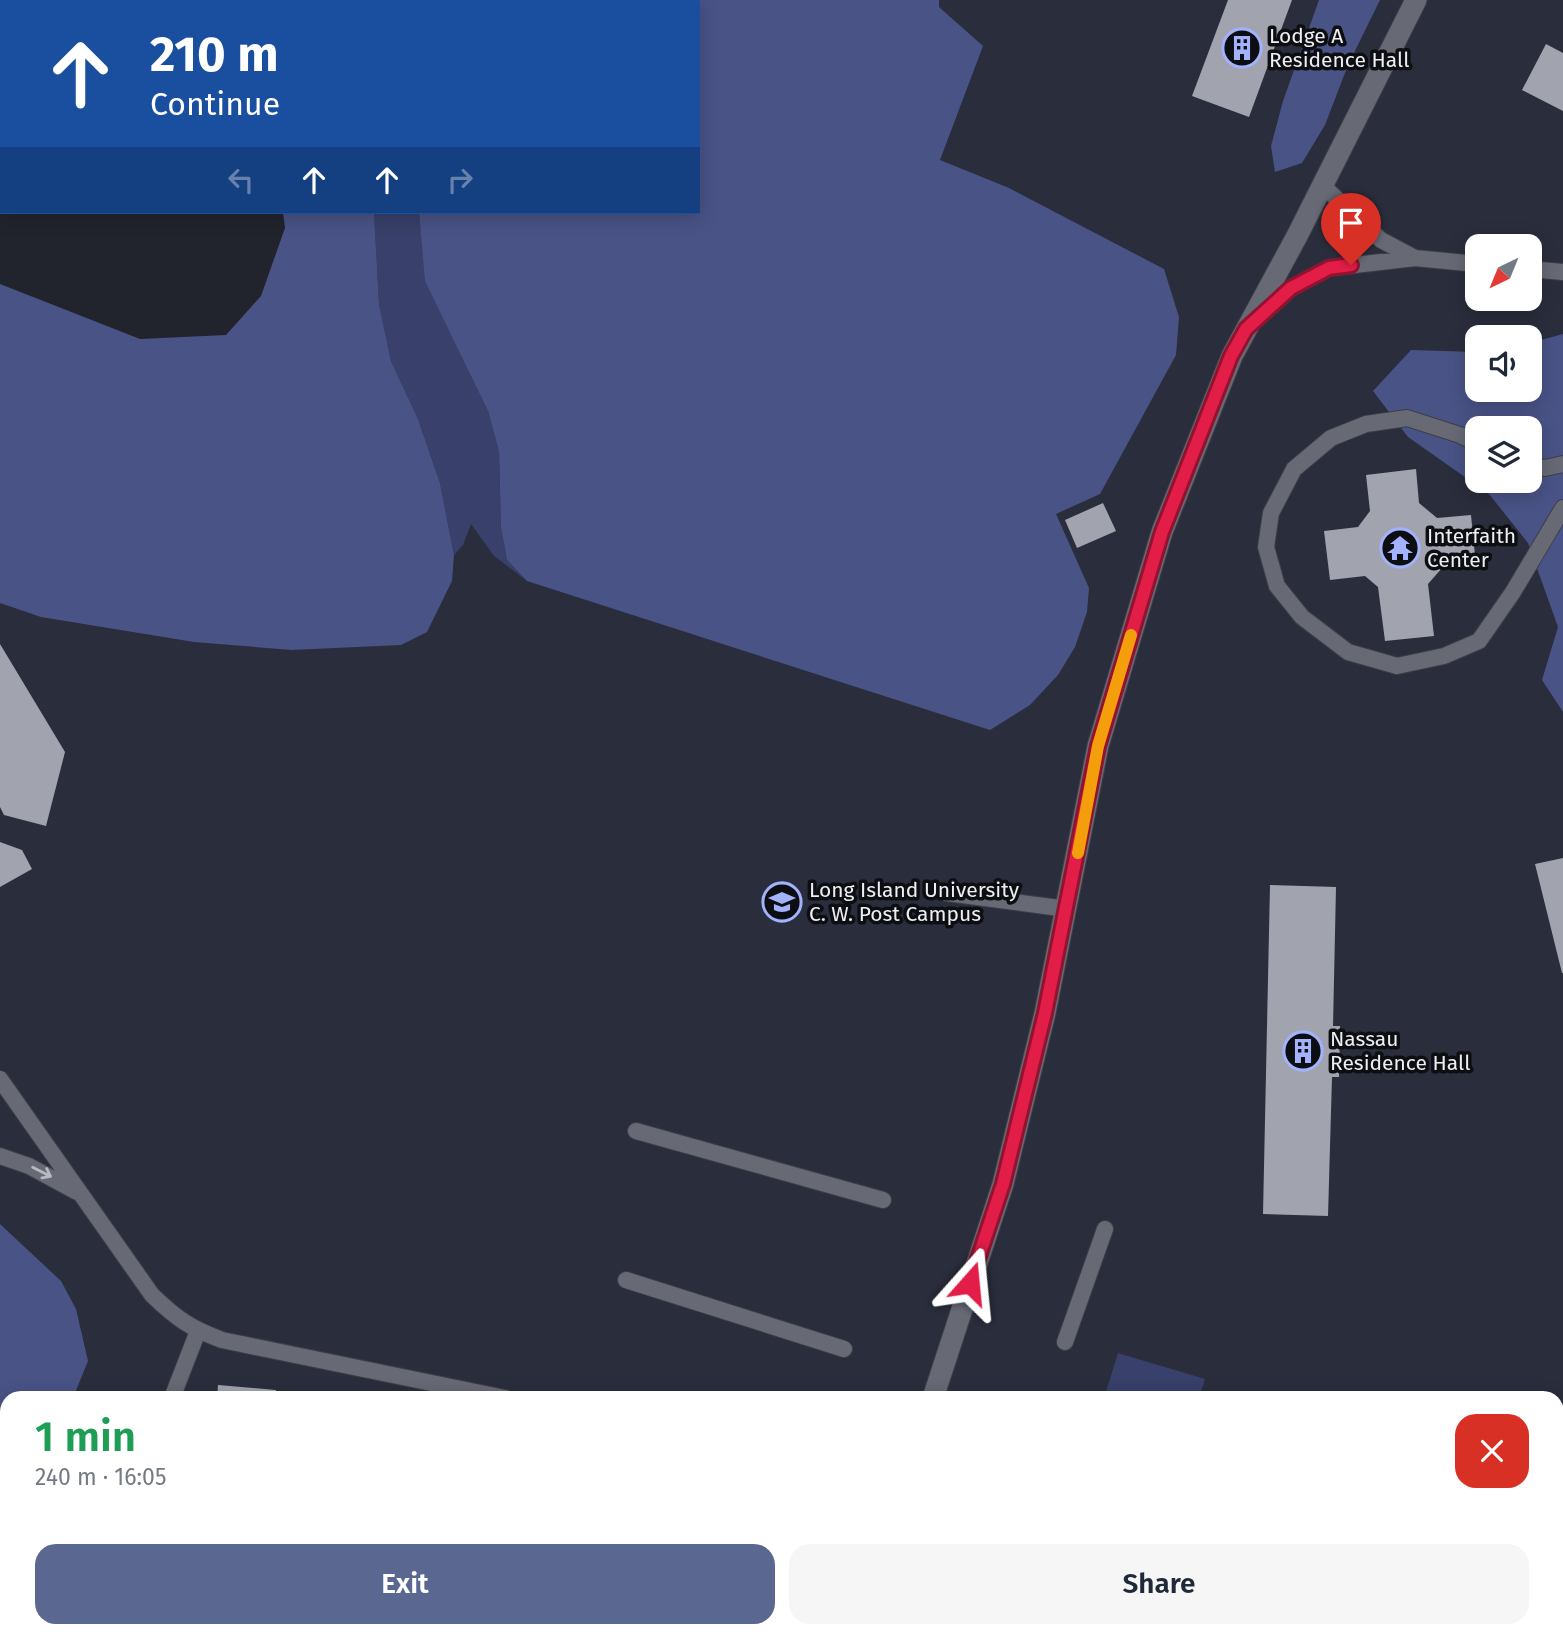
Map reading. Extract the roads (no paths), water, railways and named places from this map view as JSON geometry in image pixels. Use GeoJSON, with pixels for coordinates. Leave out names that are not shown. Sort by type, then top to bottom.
{"type":"FeatureCollection","features":[{"type":"Feature","properties":{"kind":"street"},"geometry":{"type":"LineString","coordinates":[[935,1391],[1003,1184],[1045,1013],[1098,746],[1162,532],[1231,356],[1322,186],[1416,0]]}},
{"type":"Feature","properties":{"kind":"lane"},"geometry":{"type":"LineString","coordinates":[[1322,186],[1381,240],[1415,258]]}},
{"type":"Feature","properties":{"kind":"lane"},"geometry":{"type":"LineString","coordinates":[[1246,329],[1291,288],[1329,268],[1415,258],[1465,263]]}},
{"type":"Feature","properties":{"kind":"lane"},"geometry":{"type":"LineString","coordinates":[[1542,270],[1563,272]]}},
{"type":"Feature","properties":{"kind":"lane"},"geometry":{"type":"LineString","coordinates":[[1465,437],[1407,418],[1366,424],[1331,438],[1294,469],[1271,513],[1266,547],[1278,586],[1302,617],[1348,652],[1397,666],[1444,656],[1479,641],[1513,592],[1563,508]]}},
{"type":"Feature","properties":{"kind":"lane"},"geometry":{"type":"LineString","coordinates":[[1542,467],[1563,464]]}},
{"type":"Feature","properties":{"kind":"lane"},"geometry":{"type":"LineString","coordinates":[[947,893],[1067,909]]}},
{"type":"Feature","properties":{"kind":"lane"},"geometry":{"type":"LineString","coordinates":[[0,1079],[152,1295],[177,1319],[222,1340],[471,1391]]}},
{"type":"Feature","properties":{"kind":"lane"},"geometry":{"type":"LineString","coordinates":[[636,1131],[883,1200]]}},
{"type":"Feature","properties":{"kind":"lane"},"geometry":{"type":"LineString","coordinates":[[0,1156],[29,1166],[81,1195]]}},
{"type":"Feature","properties":{"kind":"lane"},"geometry":{"type":"LineString","coordinates":[[1065,1342],[1105,1229]]}},
{"type":"Feature","properties":{"kind":"lane"},"geometry":{"type":"LineString","coordinates":[[626,1280],[844,1349]]}},
{"type":"Feature","properties":{"kind":"lane"},"geometry":{"type":"LineString","coordinates":[[175,1391],[198,1331]]}},
{"type":"Feature","properties":{"kind":"place","name":"Lodge A Residence Hall"},"geometry":{"type":"Point","coordinates":[1242,48]}},
{"type":"Feature","properties":{"kind":"place","name":"Interfaith Center"},"geometry":{"type":"Point","coordinates":[1400,548]}},
{"type":"Feature","properties":{"kind":"place","name":"Long Island University C. W. Post Campus"},"geometry":{"type":"Point","coordinates":[782,902]}},
{"type":"Feature","properties":{"kind":"place","name":"Nassau Residence Hall"},"geometry":{"type":"Point","coordinates":[1303,1051]}}]}
